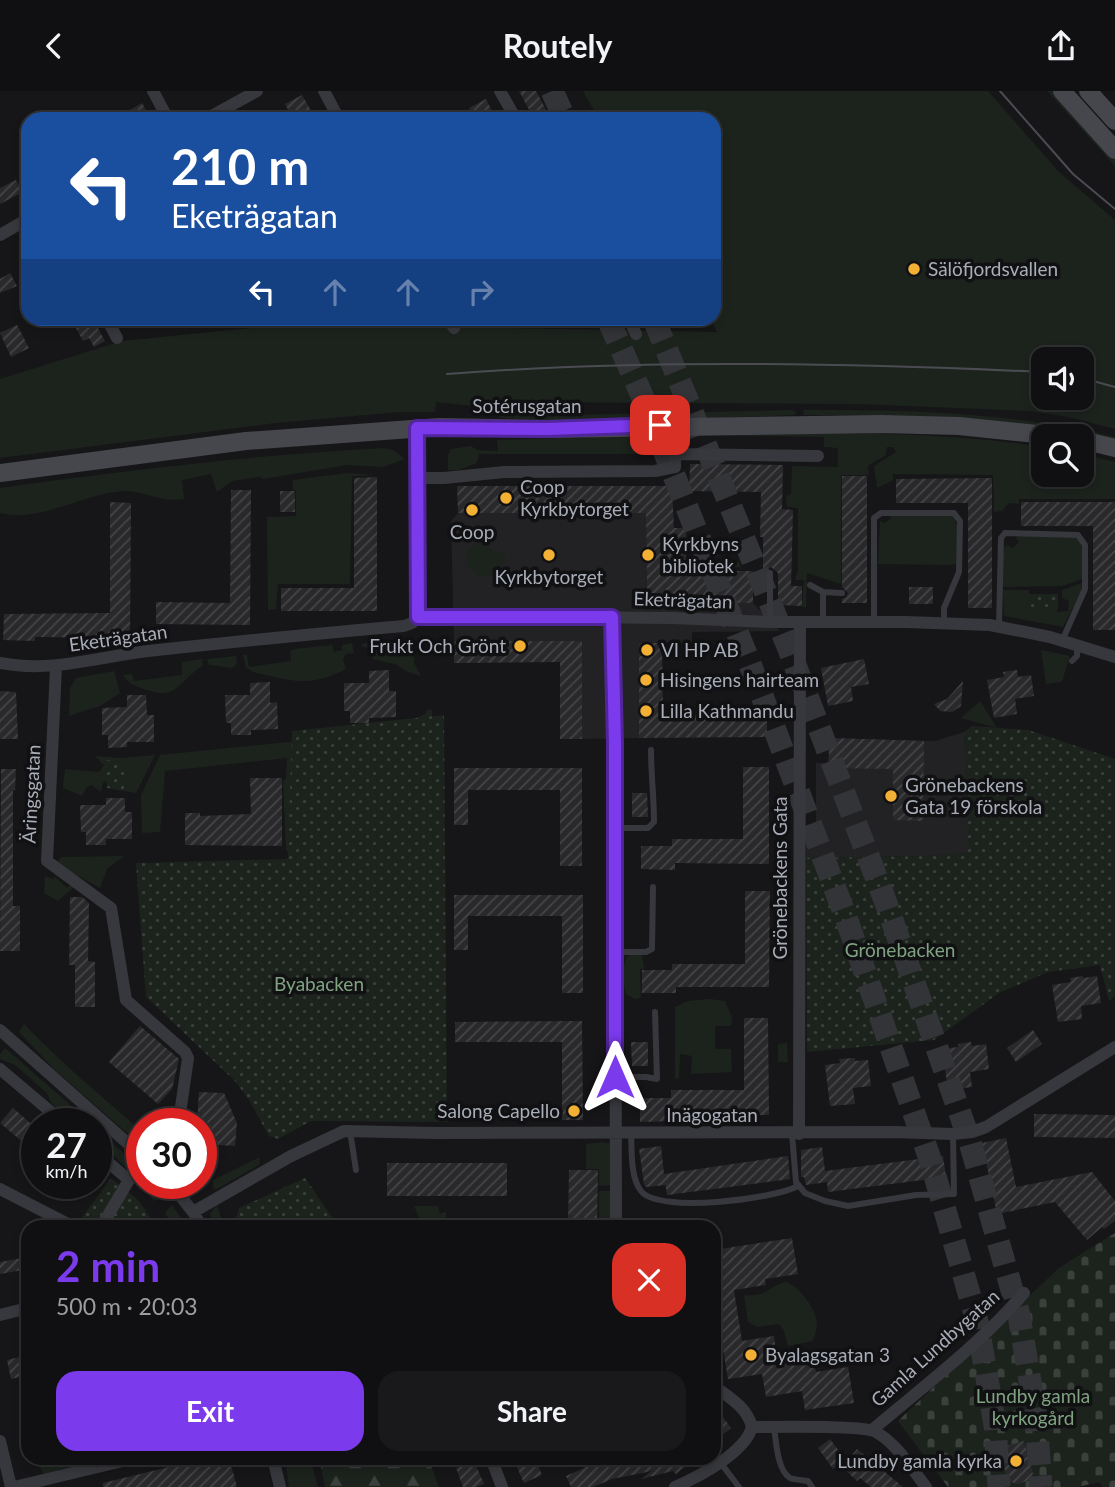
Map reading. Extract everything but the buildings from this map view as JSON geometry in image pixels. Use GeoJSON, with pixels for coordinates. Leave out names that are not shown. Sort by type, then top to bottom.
{"type":"FeatureCollection","features":[{"type":"Feature","properties":{"kind":"street"},"geometry":{"type":"LineString","coordinates":[[153,91],[164,112]]}},
{"type":"Feature","properties":{"kind":"street"},"geometry":{"type":"LineString","coordinates":[[219,112],[257,91]]}},
{"type":"Feature","properties":{"kind":"street"},"geometry":{"type":"LineString","coordinates":[[324,91],[335,112]]}},
{"type":"Feature","properties":{"kind":"street"},"geometry":{"type":"LineString","coordinates":[[500,91],[512,112]]}},
{"type":"Feature","properties":{"kind":"street"},"geometry":{"type":"LineString","coordinates":[[1062,91],[1115,150]]}},
{"type":"Feature","properties":{"kind":"street"},"geometry":{"type":"LineString","coordinates":[[1088,91],[1115,121]]}},
{"type":"Feature","properties":{"kind":"street"},"geometry":{"type":"LineString","coordinates":[[0,235],[21,223]]}},
{"type":"Feature","properties":{"kind":"street"},"geometry":{"type":"LineString","coordinates":[[111,326],[117,338]]}},
{"type":"Feature","properties":{"kind":"street"},"geometry":{"type":"LineString","coordinates":[[632,326],[636,334]]}},
{"type":"Feature","properties":{"kind":"street","name":"Sotérusgatan"},"geometry":{"type":"LineString","coordinates":[[0,473],[246,441],[417,428],[547,429],[881,423],[958,426],[1031,433]]}},
{"type":"Feature","properties":{"kind":"street"},"geometry":{"type":"LineString","coordinates":[[417,428],[418,617]]}},
{"type":"Feature","properties":{"kind":"street"},"geometry":{"type":"LineString","coordinates":[[1094,443],[1115,448]]}},
{"type":"Feature","properties":{"kind":"street"},"geometry":{"type":"LineString","coordinates":[[418,478],[504,472],[655,471],[675,467],[675,454],[818,456]]}},
{"type":"Feature","properties":{"kind":"street","name":"Eketrägatan"},"geometry":{"type":"LineString","coordinates":[[0,663],[56,667],[145,652],[404,626],[418,617],[612,617],[800,623],[944,623],[999,627],[1062,641],[1115,657]]}},
{"type":"Feature","properties":{"kind":"street"},"geometry":{"type":"LineString","coordinates":[[612,617],[616,1220]]}},
{"type":"Feature","properties":{"kind":"street","name":"Grönebackens Gata"},"geometry":{"type":"LineString","coordinates":[[796,1134],[800,623]]}},
{"type":"Feature","properties":{"kind":"street","name":"Äringsgatan"},"geometry":{"type":"LineString","coordinates":[[56,667],[47,861],[111,908],[126,1000],[185,1052],[188,1058],[181,1108]]}},
{"type":"Feature","properties":{"kind":"street"},"geometry":{"type":"LineString","coordinates":[[0,1030],[126,1142]]}},
{"type":"Feature","properties":{"kind":"street","name":"Inägogatan"},"geometry":{"type":"LineString","coordinates":[[193,1212],[291,1156],[344,1131],[796,1134],[972,1132],[1001,1120],[1115,1048]]}},
{"type":"Feature","properties":{"kind":"street"},"geometry":{"type":"LineString","coordinates":[[0,1069],[46,1108]]}},
{"type":"Feature","properties":{"kind":"street"},"geometry":{"type":"LineString","coordinates":[[112,1166],[126,1177]]}},
{"type":"Feature","properties":{"kind":"street"},"geometry":{"type":"LineString","coordinates":[[105,1220],[126,1185]]}},
{"type":"Feature","properties":{"kind":"street"},"geometry":{"type":"LineString","coordinates":[[0,1189],[60,1220]]}},
{"type":"Feature","properties":{"kind":"street"},"geometry":{"type":"LineString","coordinates":[[183,1199],[198,1220]]}},
{"type":"Feature","properties":{"kind":"street","name":"Gamla Lundbygatan"},"geometry":{"type":"LineString","coordinates":[[872,1430],[963,1354],[1006,1314],[1024,1293]]}},
{"type":"Feature","properties":{"kind":"street"},"geometry":{"type":"LineString","coordinates":[[0,1315],[21,1310]]}},
{"type":"Feature","properties":{"kind":"street"},"geometry":{"type":"LineString","coordinates":[[721,1392],[744,1409],[749,1415],[752,1427],[750,1435],[721,1461]]}},
{"type":"Feature","properties":{"kind":"street","name":"Gamla Lundbygatan"},"geometry":{"type":"LineString","coordinates":[[752,1427],[872,1430],[894,1446],[926,1487]]}},
{"type":"Feature","properties":{"kind":"street"},"geometry":{"type":"LineString","coordinates":[[0,1441],[13,1487],[106,1465]]}},
{"type":"Feature","properties":{"kind":"street"},"geometry":{"type":"LineString","coordinates":[[275,1465],[280,1487]]}},
{"type":"Feature","properties":{"kind":"street"},"geometry":{"type":"LineString","coordinates":[[494,1465],[502,1487]]}},
{"type":"Feature","properties":{"kind":"street"},"geometry":{"type":"LineString","coordinates":[[675,1487],[715,1465]]}},
{"type":"Feature","properties":{"kind":"lane"},"geometry":{"type":"LineString","coordinates":[[874,622],[874,518],[881,513],[954,513],[960,521],[959,572],[944,608],[944,623]]}},
{"type":"Feature","properties":{"kind":"lane"},"geometry":{"type":"LineString","coordinates":[[999,627],[1001,538],[1005,533],[1078,535],[1085,545],[1085,589],[1062,641]]}},
{"type":"Feature","properties":{"kind":"lane"},"geometry":{"type":"LineString","coordinates":[[770,573],[770,622]]}},
{"type":"Feature","properties":{"kind":"lane"},"geometry":{"type":"LineString","coordinates":[[810,585],[823,592],[842,593]]}},
{"type":"Feature","properties":{"kind":"lane"},"geometry":{"type":"LineString","coordinates":[[823,592],[823,622]]}},
{"type":"Feature","properties":{"kind":"lane"},"geometry":{"type":"LineString","coordinates":[[1072,661],[1077,656],[1077,646]]}},
{"type":"Feature","properties":{"kind":"lane"},"geometry":{"type":"LineString","coordinates":[[615,828],[648,828],[654,822],[651,750]]}},
{"type":"Feature","properties":{"kind":"lane"},"geometry":{"type":"LineString","coordinates":[[615,952],[646,952],[652,949],[653,887]]}},
{"type":"Feature","properties":{"kind":"lane"},"geometry":{"type":"LineString","coordinates":[[615,1077],[646,1077],[657,1080],[655,1012]]}},
{"type":"Feature","properties":{"kind":"lane"},"geometry":{"type":"LineString","coordinates":[[350,1131],[356,1170]]}},
{"type":"Feature","properties":{"kind":"lane"},"geometry":{"type":"LineString","coordinates":[[631,1133],[636,1183],[642,1193],[650,1198],[677,1205],[699,1204],[781,1193],[798,1186]]}},
{"type":"Feature","properties":{"kind":"lane"},"geometry":{"type":"LineString","coordinates":[[796,1134],[795,1176],[798,1186],[805,1193],[848,1206],[892,1197],[954,1194],[953,1134]]}},
{"type":"Feature","properties":{"kind":"lane"},"geometry":{"type":"LineString","coordinates":[[774,1427],[786,1475],[792,1479],[808,1481],[811,1487]]}},
{"type":"Feature","properties":{"kind":"lane"},"geometry":{"type":"LineString","coordinates":[[721,1463],[739,1487]]}},
{"type":"Feature","properties":{"kind":"shaded area"},"geometry":{"type":"Polygon","coordinates":[[[654,512],[646,528],[647,597],[685,597],[685,606],[700,606],[700,603],[753,603],[780,631],[692,632],[692,643],[639,643],[639,738],[582,739],[582,641],[454,641],[451,521],[458,513],[654,512]]]}},
{"type":"Feature","properties":{"kind":"shaded area","name":"Grönebackens Gata 19 förskola"},"geometry":{"type":"Polygon","coordinates":[[[964,732],[969,852],[929,856],[806,858],[806,832],[816,828],[816,763],[828,763],[829,738],[935,741],[964,732]]]}},
{"type":"Feature","properties":{"kind":"green space"},"geometry":{"type":"Polygon","coordinates":[[[583,91],[988,91],[1059,172],[1115,220],[1115,429],[1069,417],[1029,411],[858,404],[495,402],[496,406],[492,408],[436,402],[435,412],[400,412],[275,423],[0,458],[0,379],[122,341],[271,326],[717,332],[714,326],[721,326],[721,112],[595,112],[583,91]]]}},
{"type":"Feature","properties":{"kind":"green space"},"geometry":{"type":"Polygon","coordinates":[[[1047,91],[1052,91],[1115,160],[1115,166],[1047,91]]]}},
{"type":"Feature","properties":{"kind":"green space"},"geometry":{"type":"Polygon","coordinates":[[[504,406],[571,415],[796,412],[795,415],[770,416],[555,421],[502,418],[497,413],[504,406]]]}},
{"type":"Feature","properties":{"kind":"green space"},"geometry":{"type":"Polygon","coordinates":[[[803,410],[922,412],[998,417],[1047,424],[1031,424],[1031,428],[960,420],[804,415],[803,410]]]}},
{"type":"Feature","properties":{"kind":"green space"},"geometry":{"type":"Polygon","coordinates":[[[1094,433],[1115,437],[1115,443],[1094,439],[1094,433]]]}},
{"type":"Feature","properties":{"kind":"green space"},"geometry":{"type":"Polygon","coordinates":[[[672,434],[890,434],[967,438],[1031,445],[1031,487],[1094,487],[1094,457],[1115,462],[1115,499],[1019,499],[1019,504],[1009,503],[1002,511],[994,512],[993,475],[893,474],[893,480],[877,488],[874,466],[896,452],[893,447],[887,447],[886,455],[868,466],[869,475],[841,475],[841,584],[807,573],[806,607],[802,607],[804,580],[795,580],[798,571],[798,508],[787,507],[786,496],[791,494],[792,466],[838,467],[838,448],[824,447],[824,437],[672,434]]]}},
{"type":"Feature","properties":{"kind":"green space"},"geometry":{"type":"Polygon","coordinates":[[[662,435],[660,454],[479,454],[477,463],[459,470],[448,470],[448,455],[451,449],[471,446],[477,450],[498,451],[497,440],[662,435]]]}},
{"type":"Feature","properties":{"kind":"green space"},"geometry":{"type":"Polygon","coordinates":[[[384,448],[393,450],[405,459],[383,467],[347,465],[263,479],[260,477],[232,481],[217,492],[211,474],[182,480],[184,499],[167,499],[124,491],[32,514],[0,513],[0,488],[192,464],[384,448]]]}},
{"type":"Feature","properties":{"kind":"green space"},"geometry":{"type":"Polygon","coordinates":[[[347,473],[376,475],[352,476],[350,584],[278,584],[276,609],[268,610],[267,517],[296,516],[296,490],[293,490],[293,480],[347,473]]]}},
{"type":"Feature","properties":{"kind":"green space"},"geometry":{"type":"Polygon","coordinates":[[[950,512],[956,524],[960,525],[960,562],[952,565],[878,564],[880,521],[885,523],[891,518],[888,513],[950,512]]]}},
{"type":"Feature","properties":{"kind":"green space"},"geometry":{"type":"Polygon","coordinates":[[[1075,535],[1082,544],[1085,578],[1062,586],[1003,587],[1003,549],[1007,545],[1013,548],[1019,542],[1016,537],[1075,535]]]}},
{"type":"Feature","properties":{"kind":"green space"},"geometry":{"type":"Polygon","coordinates":[[[481,543],[495,553],[504,550],[505,561],[494,576],[477,576],[467,562],[467,552],[481,543]]]}},
{"type":"Feature","properties":{"kind":"green space"},"geometry":{"type":"Polygon","coordinates":[[[697,562],[739,562],[741,567],[696,567],[697,562]]]}},
{"type":"Feature","properties":{"kind":"green space"},"geometry":{"type":"Polygon","coordinates":[[[1082,583],[1081,592],[1063,627],[1004,616],[1003,590],[1029,590],[1028,606],[1057,607],[1057,612],[1068,611],[1069,601],[1062,598],[1062,590],[1082,583]]]}},
{"type":"Feature","properties":{"kind":"green space"},"geometry":{"type":"Polygon","coordinates":[[[1028,594],[1058,594],[1058,609],[1028,610],[1028,594]]]}},
{"type":"Feature","properties":{"kind":"green space"},"geometry":{"type":"Polygon","coordinates":[[[352,643],[354,653],[346,654],[343,659],[346,669],[311,681],[290,680],[253,672],[246,667],[243,655],[247,655],[249,667],[291,661],[290,651],[295,649],[332,645],[334,652],[342,650],[342,645],[352,643]]]}},
{"type":"Feature","properties":{"kind":"green space"},"geometry":{"type":"Polygon","coordinates":[[[364,643],[374,643],[381,654],[413,651],[414,663],[421,676],[395,664],[372,659],[374,653],[361,646],[364,643]]]}},
{"type":"Feature","properties":{"kind":"green space"},"geometry":{"type":"Polygon","coordinates":[[[1041,650],[1070,656],[1062,682],[1046,684],[1041,650]]]}},
{"type":"Feature","properties":{"kind":"green space"},"geometry":{"type":"Polygon","coordinates":[[[236,656],[237,664],[232,668],[209,665],[207,659],[236,656]]]}},
{"type":"Feature","properties":{"kind":"green space"},"geometry":{"type":"Polygon","coordinates":[[[203,659],[202,666],[169,692],[153,692],[141,688],[123,675],[132,674],[134,681],[182,675],[182,662],[203,659]]]}},
{"type":"Feature","properties":{"kind":"green space"},"geometry":{"type":"Polygon","coordinates":[[[114,671],[120,693],[100,706],[69,716],[70,688],[76,678],[114,671]]]}},
{"type":"Feature","properties":{"kind":"green space"},"geometry":{"type":"Polygon","coordinates":[[[980,701],[997,728],[961,718],[980,701]]]}},
{"type":"Feature","properties":{"kind":"green space"},"geometry":{"type":"Polygon","coordinates":[[[428,709],[432,710],[432,869],[427,874],[286,851],[283,781],[286,779],[287,758],[165,771],[160,832],[142,833],[141,795],[160,755],[389,732],[425,714],[428,709]]]}},
{"type":"Feature","properties":{"kind":"green space","name":"Byabacken"},"geometry":{"type":"Polygon","coordinates":[[[444,715],[447,1122],[311,1121],[278,1139],[269,1136],[235,1081],[146,997],[136,863],[288,859],[292,731],[444,715]]]}},
{"type":"Feature","properties":{"kind":"green space","name":"Grönebacken"},"geometry":{"type":"Polygon","coordinates":[[[972,726],[1028,730],[1115,759],[1115,996],[1109,1001],[1100,965],[1048,972],[999,993],[934,1040],[807,1052],[806,858],[929,856],[968,852],[964,732],[972,726]]]}},
{"type":"Feature","properties":{"kind":"green space"},"geometry":{"type":"Polygon","coordinates":[[[155,755],[136,793],[124,791],[124,762],[107,761],[107,781],[103,782],[101,792],[91,785],[82,796],[63,788],[65,769],[99,772],[104,765],[95,756],[121,758],[155,755]]]}},
{"type":"Feature","properties":{"kind":"green space"},"geometry":{"type":"Polygon","coordinates":[[[106,760],[125,762],[124,791],[107,788],[106,760]]]}},
{"type":"Feature","properties":{"kind":"green space"},"geometry":{"type":"Polygon","coordinates":[[[124,856],[107,869],[100,888],[58,862],[61,857],[124,856]]]}},
{"type":"Feature","properties":{"kind":"green space"},"geometry":{"type":"Polygon","coordinates":[[[45,876],[53,879],[55,877],[67,888],[69,885],[74,887],[58,901],[44,893],[45,876]]]}},
{"type":"Feature","properties":{"kind":"green space"},"geometry":{"type":"Polygon","coordinates":[[[642,954],[644,969],[640,969],[641,998],[635,999],[626,994],[624,968],[629,955],[642,954]]]}},
{"type":"Feature","properties":{"kind":"green space"},"geometry":{"type":"Polygon","coordinates":[[[688,1001],[725,1001],[732,1017],[731,1026],[715,1026],[715,1049],[731,1049],[732,1072],[691,1074],[692,1056],[680,1054],[679,1078],[675,1079],[675,1007],[688,1001]]]}},
{"type":"Feature","properties":{"kind":"green space"},"geometry":{"type":"Polygon","coordinates":[[[24,1024],[126,1118],[126,1132],[112,1120],[112,1108],[98,1108],[55,1070],[19,1032],[24,1024]]]}},
{"type":"Feature","properties":{"kind":"green space"},"geometry":{"type":"Polygon","coordinates":[[[787,1043],[788,1062],[778,1062],[778,1044],[787,1043]]]}},
{"type":"Feature","properties":{"kind":"green space"},"geometry":{"type":"Polygon","coordinates":[[[5,1048],[74,1108],[57,1108],[47,1093],[15,1065],[0,1059],[5,1048]]]}},
{"type":"Feature","properties":{"kind":"green space"},"geometry":{"type":"Polygon","coordinates":[[[112,1143],[126,1155],[126,1168],[112,1153],[112,1143]]]}},
{"type":"Feature","properties":{"kind":"green space"},"geometry":{"type":"Polygon","coordinates":[[[586,1144],[612,1144],[612,1185],[599,1186],[599,1169],[586,1169],[586,1144]]]}},
{"type":"Feature","properties":{"kind":"green space"},"geometry":{"type":"Polygon","coordinates":[[[260,1157],[259,1165],[217,1189],[217,1178],[260,1157]]]}},
{"type":"Feature","properties":{"kind":"green space"},"geometry":{"type":"Polygon","coordinates":[[[305,1178],[334,1220],[235,1220],[239,1208],[305,1178]]]}},
{"type":"Feature","properties":{"kind":"green space"},"geometry":{"type":"Polygon","coordinates":[[[112,1179],[126,1190],[126,1199],[137,1199],[152,1220],[82,1220],[96,1199],[112,1199],[112,1179]]]}},
{"type":"Feature","properties":{"kind":"green space"},"geometry":{"type":"Polygon","coordinates":[[[599,1191],[611,1191],[612,1220],[599,1220],[599,1191]]]}},
{"type":"Feature","properties":{"kind":"green space"},"geometry":{"type":"Polygon","coordinates":[[[172,1205],[182,1220],[169,1220],[166,1211],[172,1205]]]}},
{"type":"Feature","properties":{"kind":"green space"},"geometry":{"type":"Polygon","coordinates":[[[216,1206],[222,1220],[212,1220],[210,1214],[216,1206]]]}},
{"type":"Feature","properties":{"kind":"green space"},"geometry":{"type":"Polygon","coordinates":[[[414,1206],[438,1206],[440,1214],[446,1212],[446,1220],[420,1220],[414,1206]]]}},
{"type":"Feature","properties":{"kind":"green space","name":"Lundby gamla kyrkogård"},"geometry":{"type":"Polygon","coordinates":[[[1115,1233],[1115,1487],[1103,1487],[1099,1482],[1078,1487],[948,1487],[898,1421],[1059,1268],[1115,1233]]]}},
{"type":"Feature","properties":{"kind":"green space"},"geometry":{"type":"Polygon","coordinates":[[[785,1282],[806,1298],[814,1311],[817,1323],[813,1341],[788,1346],[779,1324],[757,1327],[748,1322],[744,1295],[762,1293],[785,1282]]]}},
{"type":"Feature","properties":{"kind":"green space"},"geometry":{"type":"Polygon","coordinates":[[[38,1465],[76,1465],[44,1474],[38,1465]]]}},
{"type":"Feature","properties":{"kind":"green space"},"geometry":{"type":"Polygon","coordinates":[[[286,1465],[312,1465],[318,1487],[289,1487],[286,1465]]]}},
{"type":"Feature","properties":{"kind":"green space"},"geometry":{"type":"Polygon","coordinates":[[[320,1465],[431,1465],[439,1487],[325,1487],[320,1465]]]}},
{"type":"Feature","properties":{"kind":"tunnel"},"geometry":{"type":"LineString","coordinates":[[552,91],[562,112]]}},
{"type":"Feature","properties":{"kind":"tunnel"},"geometry":{"type":"LineString","coordinates":[[611,326],[750,664],[845,915],[931,1162],[977,1321],[995,1425],[999,1487]]}},
{"type":"Feature","properties":{"kind":"tunnel"},"geometry":{"type":"LineString","coordinates":[[657,326],[789,649],[886,903],[970,1142],[1019,1315],[1036,1418],[1041,1487]]}},
{"type":"Feature","properties":{"kind":"tram line"},"geometry":{"type":"LineString","coordinates":[[1000,91],[1073,174],[1115,209]]}},
{"type":"Feature","properties":{"kind":"tram line"},"geometry":{"type":"LineString","coordinates":[[447,374],[670,364],[894,366],[1031,372]]}},
{"type":"Feature","properties":{"kind":"tram line"},"geometry":{"type":"LineString","coordinates":[[1094,381],[1115,387]]}},
{"type":"Feature","properties":{"kind":"place","name":"Sälöfjordsvallen"},"geometry":{"type":"Point","coordinates":[914,269]}},
{"type":"Feature","properties":{"kind":"place","name":"Coop Kyrkbytorget"},"geometry":{"type":"Point","coordinates":[506,498]}},
{"type":"Feature","properties":{"kind":"place","name":"Coop"},"geometry":{"type":"Point","coordinates":[472,510]}},
{"type":"Feature","properties":{"kind":"place","name":"Kyrkbytorget"},"geometry":{"type":"Point","coordinates":[549,555]}},
{"type":"Feature","properties":{"kind":"place","name":"Kyrkbyns bibliotek"},"geometry":{"type":"Point","coordinates":[648,555]}},
{"type":"Feature","properties":{"kind":"place","name":"Frukt Och Grönt"},"geometry":{"type":"Point","coordinates":[520,646]}},
{"type":"Feature","properties":{"kind":"place","name":"VI HP AB"},"geometry":{"type":"Point","coordinates":[647,650]}},
{"type":"Feature","properties":{"kind":"place","name":"Hisingens hairteam"},"geometry":{"type":"Point","coordinates":[646,680]}},
{"type":"Feature","properties":{"kind":"place","name":"Lilla Kathmandu"},"geometry":{"type":"Point","coordinates":[646,711]}},
{"type":"Feature","properties":{"kind":"place","name":"Grönebackens Gata 19 förskola"},"geometry":{"type":"Point","coordinates":[891,796]}},
{"type":"Feature","properties":{"kind":"place","name":"Salong Capello"},"geometry":{"type":"Point","coordinates":[574,1111]}},
{"type":"Feature","properties":{"kind":"place","name":"Byalagsgatan 3"},"geometry":{"type":"Point","coordinates":[751,1355]}},
{"type":"Feature","properties":{"kind":"place","name":"Lundby gamla kyrka"},"geometry":{"type":"Point","coordinates":[1016,1461]}},
{"type":"Feature","properties":{"kind":"route"},"geometry":{"type":"LineString","coordinates":[[615,1077],[615,744],[612,617],[418,617],[417,428],[439,426],[547,429],[660,425]]}}]}
